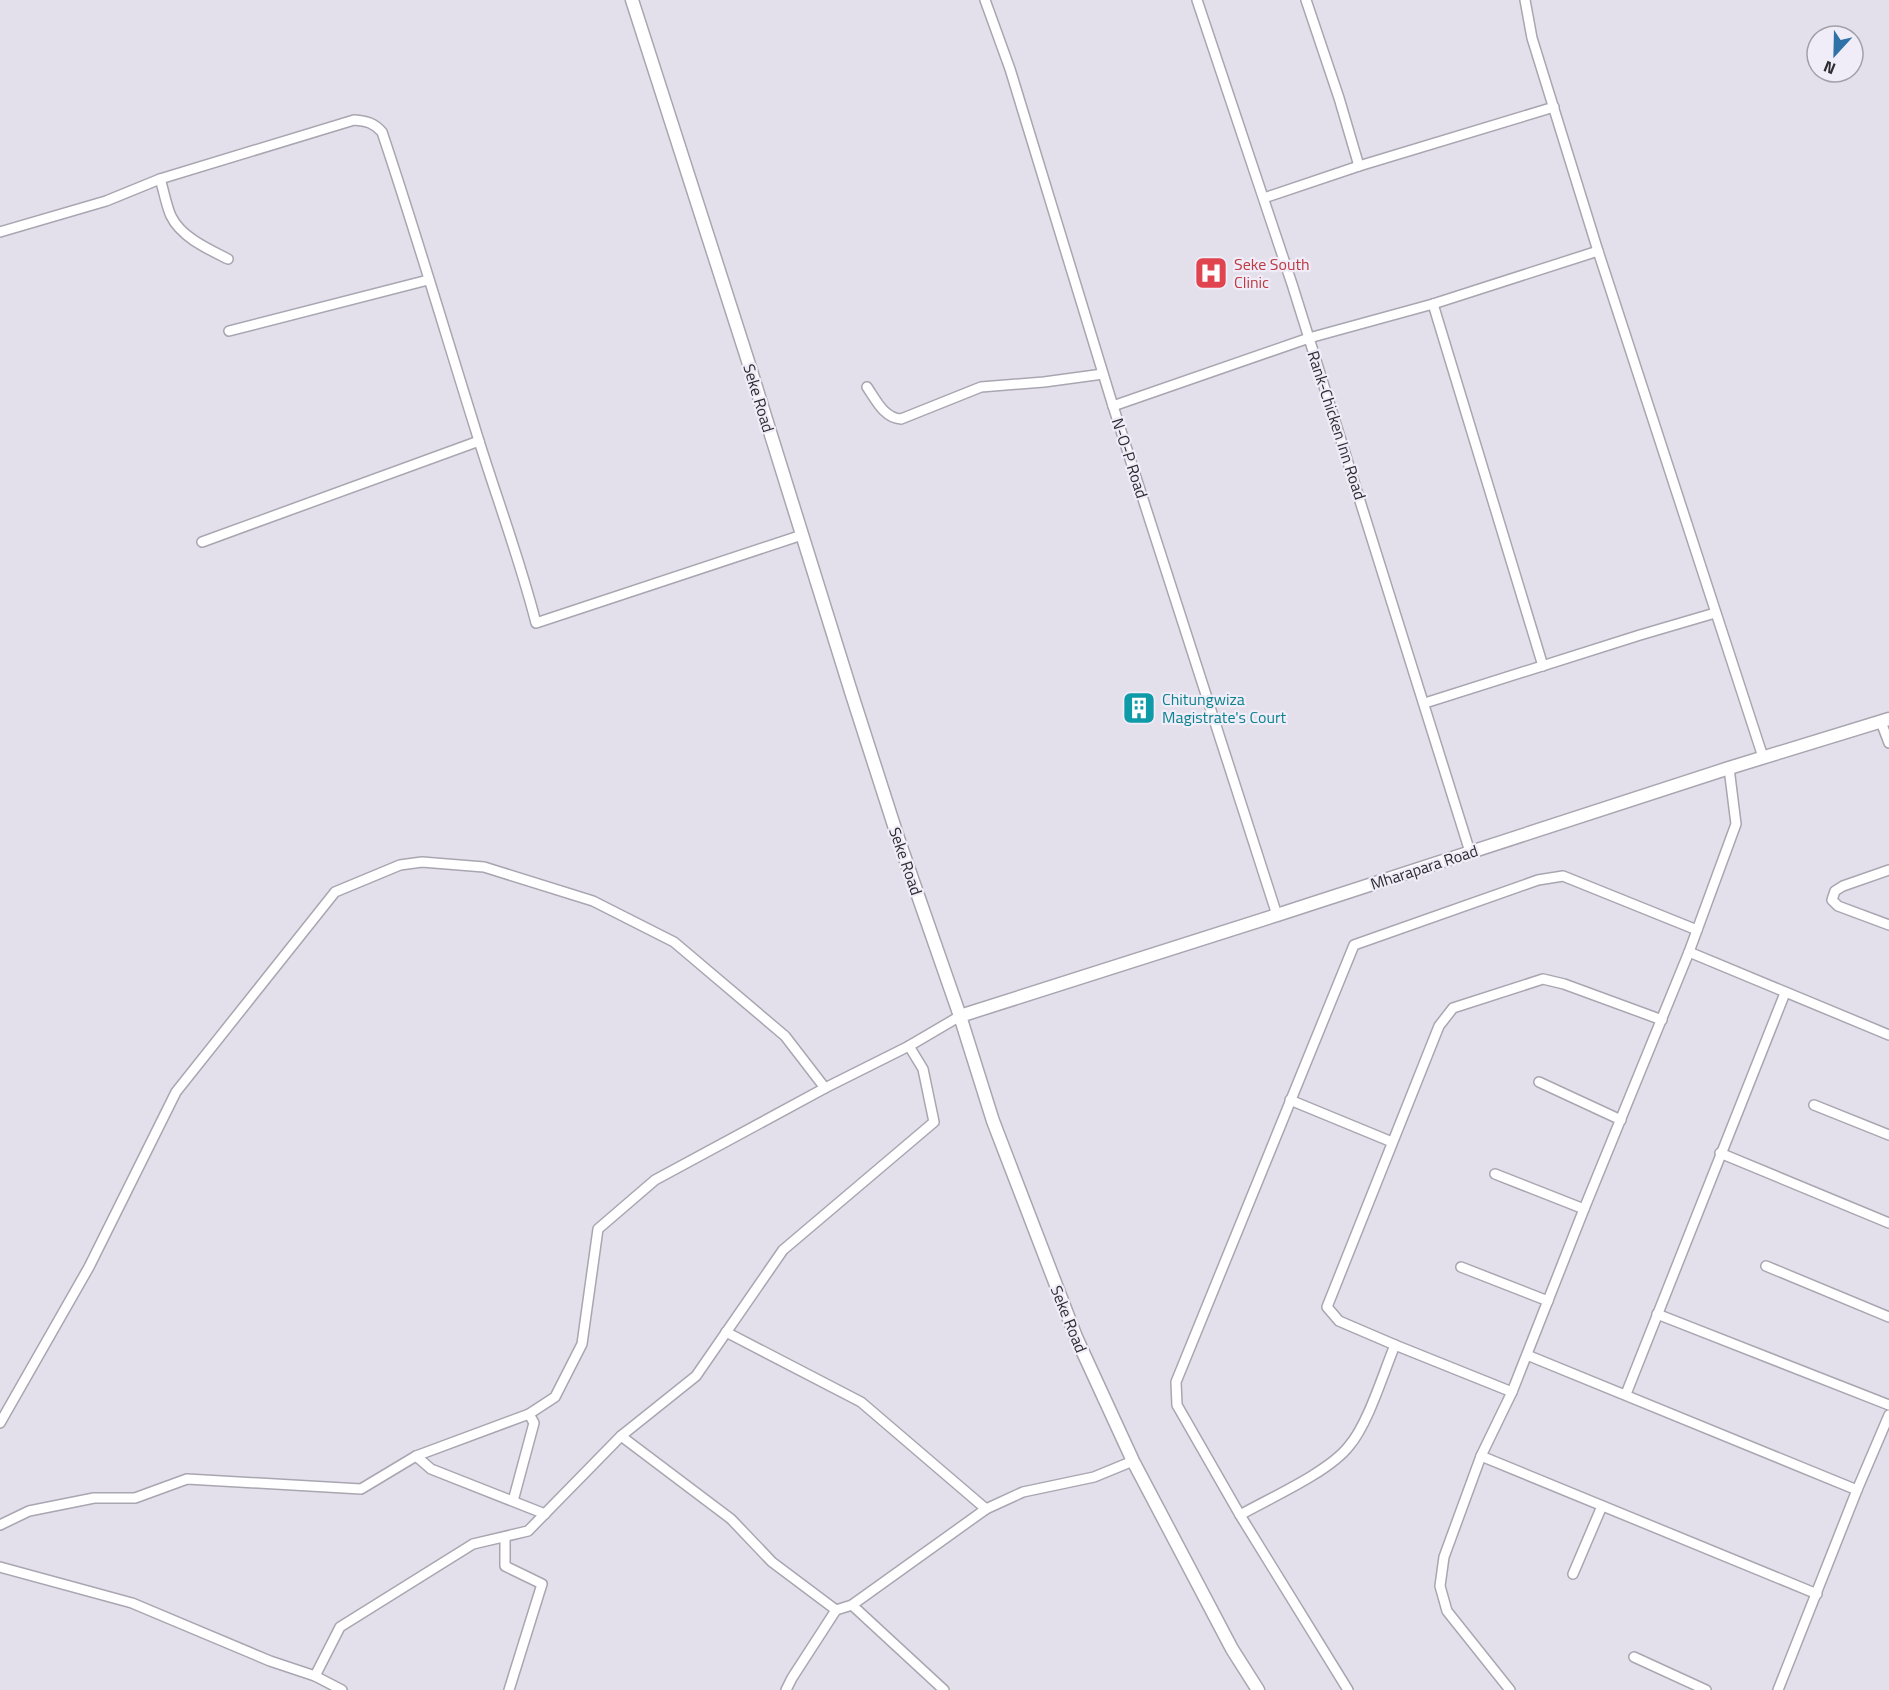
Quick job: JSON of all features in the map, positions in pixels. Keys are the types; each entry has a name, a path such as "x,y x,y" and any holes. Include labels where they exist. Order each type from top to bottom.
{"main road":[{"name":"Seke Road","path":"632,0 899,841 960,1016 993,1121 1076,1337 1133,1461 1232,1649 1258,1690"},
{"name":"Mharapara Road","path":"960,1016 1763,757 1885,720"}],"street":[{"name":"N-O-P Road","path":"985,0 1010,69 1113,406 1277,915"},
{"name":"Rank-Chicken Inn Road","path":"1197,0 1309,338 1470,852"},
{"path":"1306,0 1359,166"},
{"path":"1525,0 1532,38 1598,251 1763,757"},
{"path":"1264,198 1359,166 1554,107"},
{"path":"0,232 106,201 160,179 354,120 367,121 376,125 382,132 523,573 536,623 802,535"},
{"path":"160,179 171,216 181,230 204,247 228,259"},
{"path":"1113,406 1309,338 1433,304 1598,251"},
{"path":"229,331 428,280"},
{"path":"1433,304 1543,666"},
{"path":"867,387 884,411 893,418 901,419 981,387 1103,374"},
{"path":"202,542 479,441"},
{"path":"1425,704 1715,613"},
{"path":"1885,720 1889,743"},
{"path":"1510,1690 1447,1611 1440,1586 1444,1557 1481,1456 1512,1392 1662,1020 1736,824 1729,768"},
{"path":"0,1423 89,1267 176,1092 335,892 400,865 422,862 484,867 593,901 674,942 785,1036 825,1088"},
{"path":"1889,870 1843,886 1835,891 1832,900 1838,906 1889,925"},
{"path":"1348,1690 1240,1515 1177,1405 1176,1382 1354,945 1538,880 1563,876 1697,930"},
{"path":"1689,952 1889,1035"},
{"path":"1512,1392 1339,1321 1327,1307 1392,1142 1439,1026 1453,1008 1543,979 1564,984 1662,1020"},
{"path":"1626,1394 1785,993"},
{"path":"0,1525 29,1511 94,1498 135,1498 187,1479 360,1489 416,1456 529,1414 555,1396 582,1344 598,1229 655,1180 825,1088 909,1046 960,1016"},
{"path":"315,1676 340,1627 473,1544 528,1531 621,1436 696,1376 783,1250 934,1122 923,1070 909,1046"},
{"path":"1539,1082 1621,1120"},
{"path":"1290,1100 1392,1142"},
{"path":"1815,1106 1889,1135"},
{"path":"1720,1153 1889,1223"},
{"path":"1495,1174 1584,1209"},
{"path":"1461,1266 1548,1301"},
{"path":"1766,1266 1889,1317"},
{"path":"1657,1314 1889,1405"},
{"path":"726,1332 861,1402 986,1509"},
{"path":"1240,1515 1319,1471 1348,1448 1364,1422 1395,1345"},
{"path":"1527,1355 1857,1490"},
{"path":"513,1501 534,1423 529,1414"},
{"path":"1778,1690 1889,1414"},
{"path":"621,1436 731,1519 772,1563 836,1610"},
{"path":"416,1456 431,1469 545,1514"},
{"path":"1481,1456 1817,1594"},
{"path":"786,1690 836,1610 852,1605 986,1509 1023,1492 1094,1477 1133,1461"},
{"path":"1573,1574 1602,1506"},
{"path":"505,1537 505,1566 542,1584 510,1690"},
{"path":"0,1567 132,1603 270,1661 315,1676 342,1690"},
{"path":"852,1605 944,1690"},
{"path":"1634,1657 1706,1690"}],"place":[{"name":"Seke South Clinic","path":"1211,273"},
{"name":"Chitungwiza Magistrate's Court","path":"1139,708"}]}
